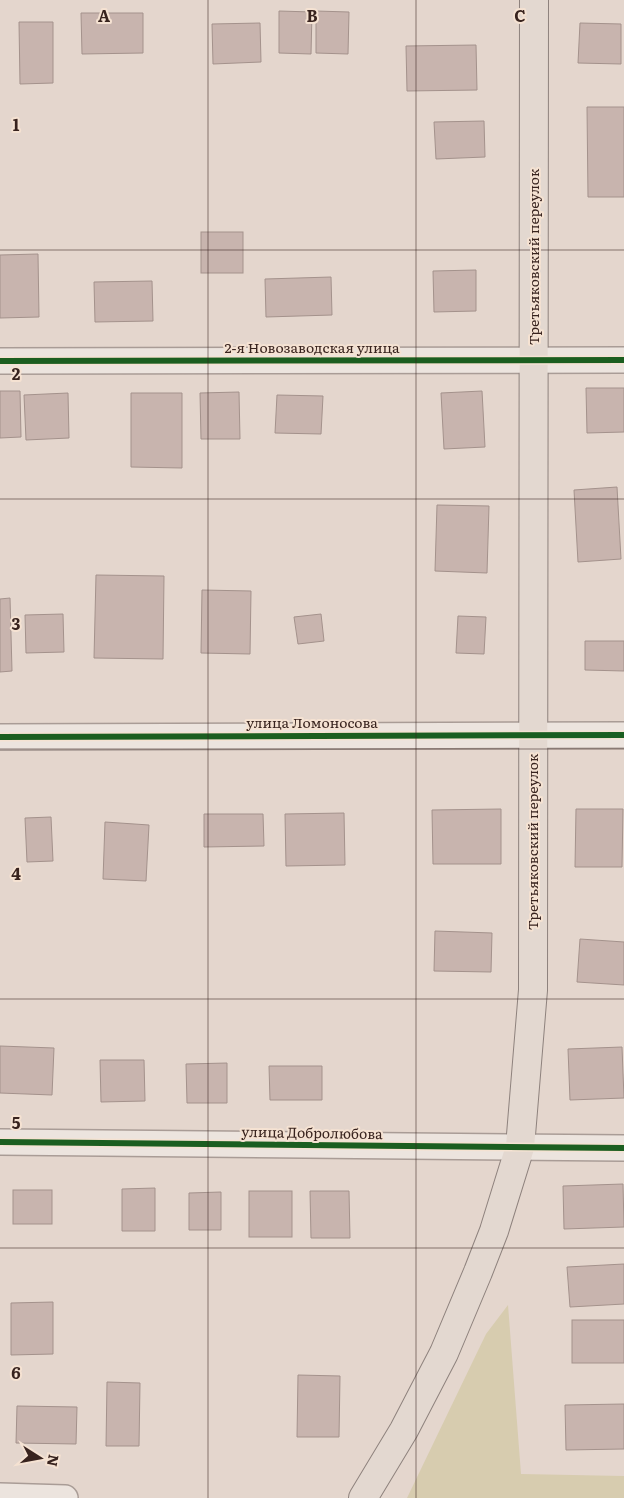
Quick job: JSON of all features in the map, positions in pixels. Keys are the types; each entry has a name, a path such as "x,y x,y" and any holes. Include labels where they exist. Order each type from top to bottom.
{"main road":[{"name":"Третьяковский переулок","path":"363,1498 424,1392 462,1312 494,1231 520,1147 533,990 534,0"}],"street":[{"name":"2-я Новозаводская улица","path":"0,361 624,360"},
{"name":"улица Ломоносова","path":"0,736 624,735"},
{"name":"улица Добролюбова","path":"0,1142 624,1148"},
{"path":"0,1496 65,1498"}],"shaded area":[{"path":"508,1305 521,1474 624,1476 624,1498 407,1498 486,1334"}],"building":[{"path":"279,11 312,12 311,54 279,53"},
{"path":"316,11 349,12 348,54 316,53"},
{"path":"81,13 143,13 143,53 82,54"},
{"path":"19,22 53,22 53,83 20,84"},
{"path":"260,23 261,62 213,64 212,24"},
{"path":"580,23 621,24 621,64 578,63"},
{"path":"476,45 477,90 407,91 406,46"},
{"path":"587,107 624,107 624,197 588,197"},
{"path":"484,121 485,157 436,159 434,122"},
{"path":"201,232 243,232 243,273 201,273"},
{"path":"38,254 39,317 0,318 0,255"},
{"path":"476,270 476,311 434,312 433,271"},
{"path":"331,277 332,315 266,317 265,279"},
{"path":"152,281 153,321 95,322 94,282"},
{"path":"586,388 624,388 624,432 587,433"},
{"path":"0,391 20,391 21,437 0,438"},
{"path":"482,391 485,447 444,449 441,393"},
{"path":"239,392 240,439 201,439 200,393"},
{"path":"68,393 69,438 26,440 24,395"},
{"path":"131,393 182,393 182,468 131,467"},
{"path":"277,395 323,396 321,434 275,433"},
{"path":"617,487 621,559 578,562 574,490"},
{"path":"437,505 489,506 487,573 435,571"},
{"path":"96,575 164,576 163,659 94,658"},
{"path":"202,590 251,591 250,654 201,653"},
{"path":"10,598 12,671 0,672 0,599"},
{"path":"63,614 64,652 26,653 25,615"},
{"path":"321,614 324,641 298,644 294,617"},
{"path":"458,616 486,617 484,654 456,653"},
{"path":"585,641 624,641 624,671 585,670"},
{"path":"501,809 501,864 433,864 432,810"},
{"path":"576,809 623,809 622,867 575,867"},
{"path":"344,813 345,865 286,866 285,814"},
{"path":"204,814 263,814 264,846 204,847"},
{"path":"51,817 53,861 27,862 25,818"},
{"path":"105,822 149,825 146,881 103,879"},
{"path":"435,931 492,933 491,972 434,971"},
{"path":"580,939 624,942 624,985 577,982"},
{"path":"0,1046 54,1048 52,1095 0,1093"},
{"path":"622,1047 624,1098 570,1100 568,1049"},
{"path":"100,1060 144,1060 145,1101 101,1102"},
{"path":"227,1063 227,1103 187,1103 186,1064"},
{"path":"269,1066 322,1066 322,1100 270,1100"},
{"path":"623,1184 624,1227 564,1229 563,1186"},
{"path":"155,1188 155,1231 122,1231 122,1189"},
{"path":"13,1190 52,1190 52,1224 13,1224"},
{"path":"249,1191 292,1191 292,1237 249,1237"},
{"path":"310,1191 349,1191 350,1238 311,1238"},
{"path":"221,1192 221,1230 189,1230 189,1193"},
{"path":"624,1264 624,1304 570,1307 567,1267"},
{"path":"53,1302 53,1354 11,1355 11,1303"},
{"path":"572,1320 624,1320 624,1363 572,1363"},
{"path":"298,1375 340,1376 339,1437 297,1437"},
{"path":"107,1382 140,1383 139,1446 106,1446"},
{"path":"624,1404 624,1449 566,1450 565,1405"},
{"path":"17,1406 77,1407 76,1444 16,1443"}],"cycle path":[{"path":"0,361 624,360"},
{"path":"0,737 624,735"},
{"path":"0,1142 624,1148"}]}
